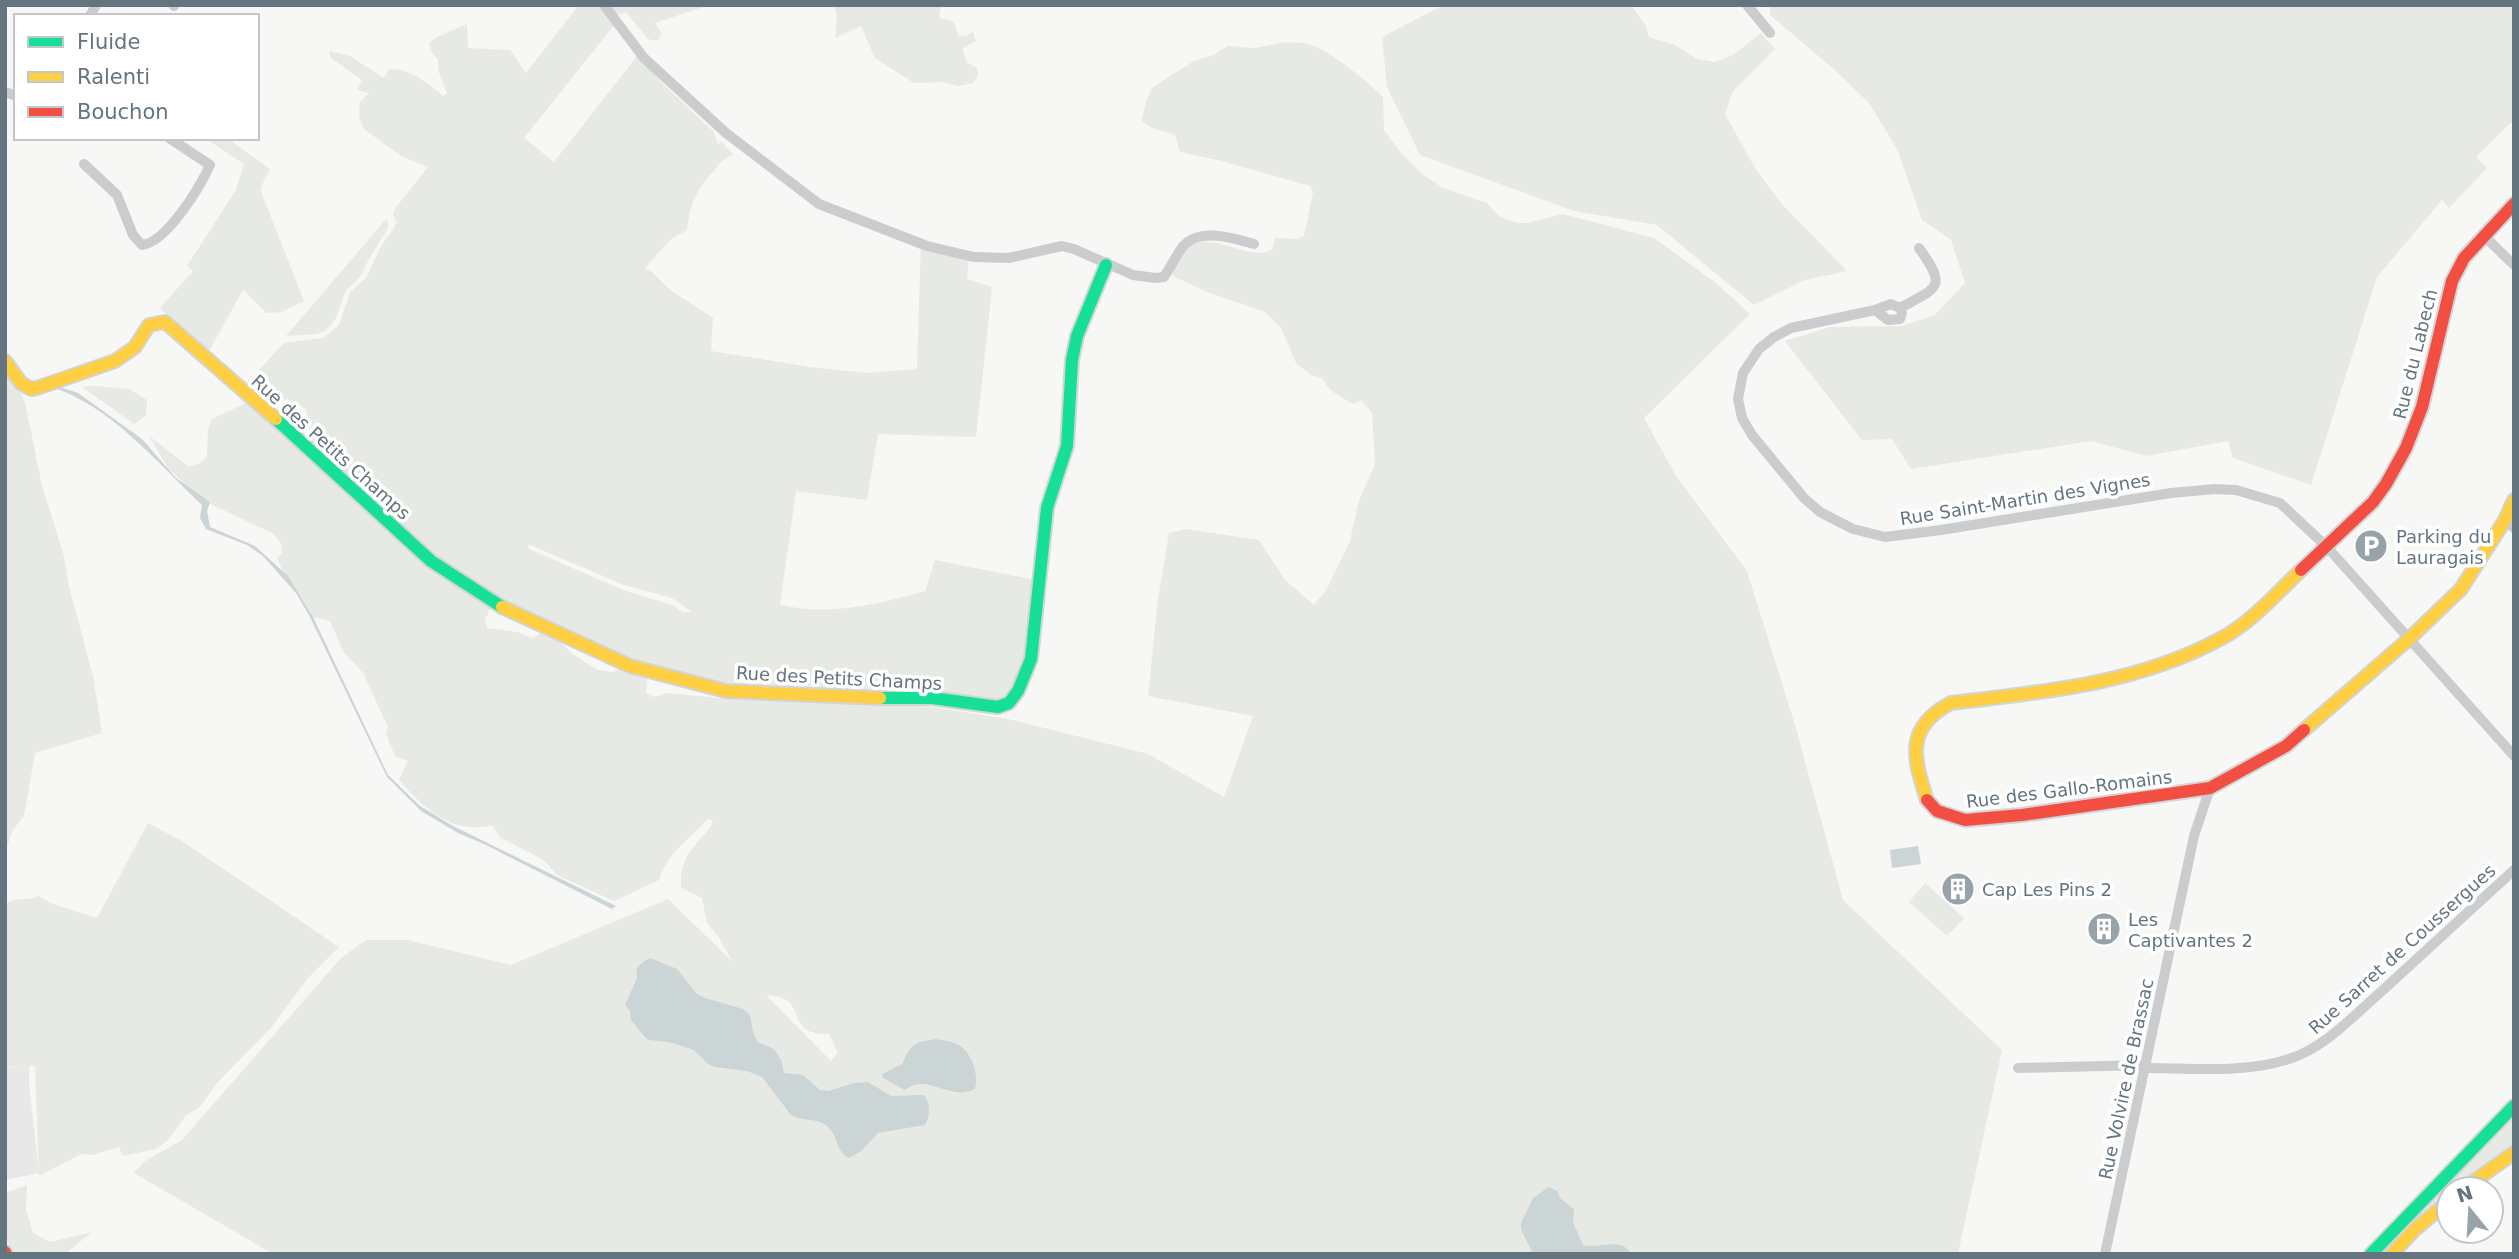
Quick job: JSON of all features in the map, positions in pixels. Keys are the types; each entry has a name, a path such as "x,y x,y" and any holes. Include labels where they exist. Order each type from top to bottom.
{"street":[{"path":"604,5 644,58 664,77 726,133 819,204 926,246 974,257 1009,258 1062,246 1074,248 1107,265 1142,278 1164,277 1182,247 1193,238 1208,236 1254,244"},
{"path":"1747,5 1770,33"},
{"path":"84,164 117,195 133,235 142,245 148,244 173,226 210,165 172,140"},
{"name":"Rue du Labech","path":"2327,547 2373,502 2406,448 2430,379 2452,281 2464,258 2514,204"},
{"path":"2485,237 2514,265"},
{"name":"Rue Saint-Martin des Vignes","path":"1919,247 1934,269 1936,284 1933,290 1900,308 1900,318 1894,321 1882,317 1875,310 1791,328 1759,349 1744,373 1738,399 1742,418 1752,435 1804,498 1834,521 1885,537 2171,493 2215,489 2236,490 2280,503 2327,547 2514,756"},
{"name":"Rue des Petits Champs","path":"5,361 21,383 31,389 37,388 115,360 135,347 149,325 165,322 331,467 376,513 431,561 512,613 630,666 726,691 827,697 932,698 998,707 1009,703 1018,691 1031,659 1047,508 1067,446 1072,360 1077,336 1107,265"},
{"name":"Rue des Gallo-Romains","path":"2327,547 2254,615 2221,639 2177,659 2147,670 2073,688 1951,703 1934,712 1917,735 1915,750 1927,800 1937,811 1958,820 2022,814 2210,788 2286,746 2410,638 2460,589 2509,524 2514,500"},
{"name":"Rue Volvire de Brassac","path":"2105,1254 2194,836 2210,788"},
{"name":"Rue Sarret de Coussergues","path":"2018,1068 2231,1068 2265,1065 2290,1059 2313,1048 2350,1020 2514,870"},
{"path":"2371,1254 2514,1106"},
{"path":"2483,1175 2514,1153"},
{"path":"2392,1254 2435,1213"}],"shaded area":[{"path":"579,5 599,5 615,24 524,138 554,162 638,55 662,83 714,132 718,144 722,142 733,155 721,162 701,186 692,206 687,230 671,239 645,268 670,290 713,318 711,351 867,373 917,369 921,240 969,258 967,279 992,287 976,437 878,434 867,500 796,491 780,605 836,609 889,601 925,591 935,560 1036,580 1026,664 1007,700 997,702 730,688 625,660 514,610 430,553 340,467 312,447 306,409 287,399 267,402 244,386 284,343 323,338 339,325 350,292 366,278 381,246 394,228 396,222 393,213 428,167 401,156 364,129 359,117 360,102 369,93 357,90 362,80 331,58 329,51 350,56 384,78 389,69 404,71 425,81 443,96 447,93 438,70 438,60 429,43 467,24 468,48 510,50 526,73","holes":["528,544 624,585 672,598 692,612 683,612 672,605 623,590 529,549"]},
{"path":"610,5 709,5 655,23 662,34 657,41 648,39 626,12 616,15"},
{"path":"834,5 941,5 939,18 953,21 959,36 973,32 976,41 962,49 967,62 977,68 978,75 973,83 959,86 941,82 914,83 875,58 861,26 835,38 837,16"},
{"path":"1444,5 1631,5 1646,26 1649,37 1675,45 1697,59 1715,62 1733,55 1761,33 1775,49 1733,91 1725,114 1755,168 1780,202 1847,271 1805,280 1754,305 1657,225 1574,211 1420,155 1387,87 1382,37"},
{"path":"1765,5 2514,5 2514,123 2509,124 2476,157 2487,168 2449,208 2442,200 2377,277 2311,485 2233,458 2228,441 2146,456 2091,441 1911,469 1892,439 1862,440 1785,341 1830,327 1902,326 1935,315 1965,283 1951,240 1922,220 1897,149 1869,103 1770,15 1770,7"},
{"path":"1285,42 1305,43 1347,66 1383,97 1384,130 1401,153 1422,174 1443,188 1487,203 1500,217 1517,223 1563,214 1654,238 1716,283 1750,314 1644,418 1676,476 1747,571 1795,725 1843,900 2002,1050 1958,1254 273,1254 134,1173 145,1161 182,1140 341,958 366,940 407,940 511,965 668,899 732,961 707,923 702,898 681,888 685,860 713,821 708,819 679,847 667,862 659,880 614,901 557,875 544,860 501,838 492,825 478,827 452,823 428,809 399,779 408,761 395,756 386,734 388,727 363,673 343,651 330,621 313,617 285,573 277,558 282,553 281,544 274,534 202,500 168,468 149,436 188,466 199,464 207,457 208,429 212,419 246,403 460,583 476,600 490,608 485,621 487,628 517,632 533,638 541,633 560,641 572,654 598,670 612,672 622,669 647,678 646,693 653,697 668,693 718,698 892,701 1008,719 1148,754 1224,797 1253,716 1148,696 1158,599 1169,533 1186,529 1259,540 1285,580 1314,605 1327,589 1350,541 1358,503 1375,464 1372,413 1361,400 1354,404 1344,399 1332,391 1322,378 1311,375 1296,363 1281,328 1265,312 1207,292 1173,276 1181,256 1191,246 1202,242 1214,242 1262,253 1273,249 1275,238 1297,239 1304,236 1313,192 1310,186 1180,152 1173,134 1152,128 1142,121 1146,101 1153,87 1194,61 1213,55 1228,46 1255,48","holes":["766,995 783,998 790,1003 802,1026 808,1030 829,1034 838,1053 831,1061"]},
{"path":"208,140 230,140 270,169 260,189 304,301 281,312 267,313 243,290 209,351 160,308 193,271 187,266 236,190 244,164"},
{"path":"387,218 388,228 360,277 346,290 331,325 316,334 286,336"},
{"path":"5,367 19,387 26,407 42,486 64,556 69,587 93,676 102,733 35,753 24,816 13,830 5,852"},
{"path":"49,386 78,393 142,439 176,478 210,502 207,511 210,527 255,546 288,576 313,617 388,775 420,806 453,826 616,906 612,909 458,833 421,811 387,777 296,593 263,556 247,545 206,529 200,518 202,505 132,437 93,407"},
{"path":"82,387 130,389 147,400 146,415 134,424"},
{"path":"148,823 182,841 339,947 308,978 271,1028 216,1084 200,1107 186,1115 168,1140 156,1149 123,1156 119,1147 93,1155 81,1154 39,1176 35,1066 5,1067 5,904 38,896 53,904 97,918"},
{"path":"1918,846 1921,864 1892,868 1890,850"},
{"path":"1925,883 1964,918 1947,936 1909,902"},
{"path":"650,958 677,969 697,994 743,1009 750,1015 758,1042 774,1049 781,1060 784,1073 803,1075 820,1090 828,1091 868,1082 891,1096 924,1095 929,1110 925,1125 878,1133 860,1152 849,1158 842,1152 828,1127 820,1122 791,1115 762,1077 747,1071 715,1067 694,1050 669,1042 649,1040 631,1020 630,1011 625,1005 637,978 637,968"},
{"path":"936,1039 956,1044 968,1053 975,1071 975,1089 957,1092 922,1084 905,1090 883,1078 882,1074 902,1064 914,1046"},
{"path":"29,1066 39,1173 5,1180 5,1068"},
{"path":"2514,1117 2514,1148 2478,1175 2457,1175"},
{"path":"27,1185 26,1209 33,1233 50,1242 92,1232 65,1254 13,1254 5,1235 5,1193"},
{"path":"1549,1187 1557,1191 1561,1199 1574,1209 1573,1222 1583,1245 1616,1244 1632,1254 1533,1254 1521,1229 1521,1223 1533,1198"},
{"path":"2435,1198 2435,1208 2432,1210 2428,1205"}],"traffic: fast":[{"path":"880,698 932,698 998,707 1009,703 1018,691 1031,659 1047,508 1067,446 1072,360 1077,336 1106,265"},
{"path":"276,419 431,561 502,607"},
{"path":"2371,1254 2514,1106"}],"traffic: slow":[{"path":"5,361 21,383 31,389 37,388 115,361 135,347 149,325 165,322 276,419"},
{"path":"2304,730 2410,638 2461,589 2505,520 2514,500"},
{"path":"1927,800 1918,770 1916,744 1926,722 1936,712 1951,703 2089,684 2123,676 2188,654 2242,625 2301,570"},
{"path":"502,607 630,666 726,691 880,698"},
{"path":"2483,1175 2514,1153"},
{"path":"2392,1254 2435,1213"}],"traffic: jam":[{"path":"2301,570 2373,502 2386,484 2406,448 2422,407 2452,281 2464,258 2514,204"},
{"path":"1927,800 1937,811 1965,820 2022,815 2210,788 2286,746 2304,730"}],"place":[{"name":"Parking du Lauragais","path":"2371,546"},
{"name":"Cap Les Pins 2","path":"1958,889"},
{"name":"Les Captivantes 2","path":"2104,929"}]}
